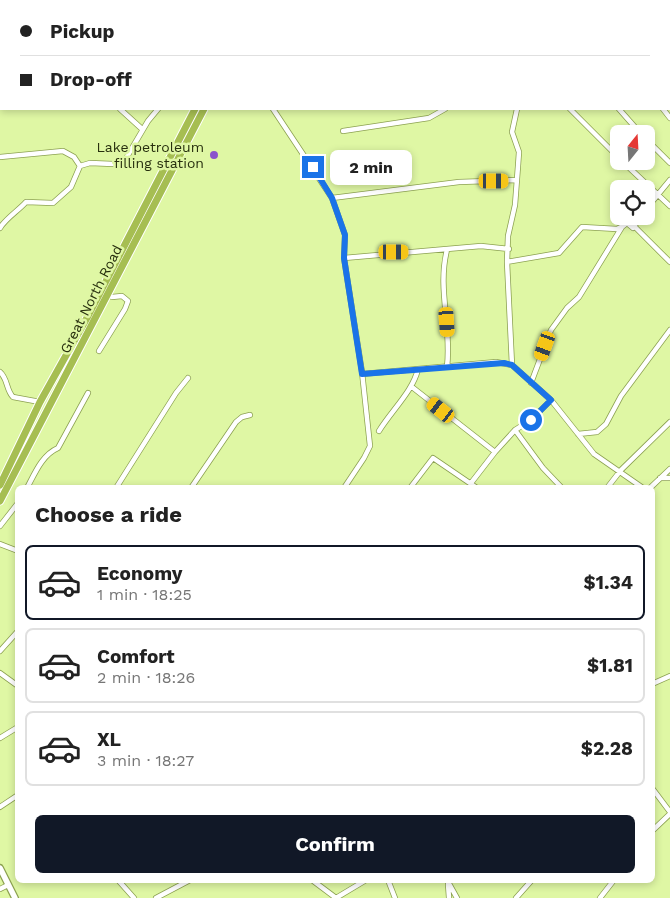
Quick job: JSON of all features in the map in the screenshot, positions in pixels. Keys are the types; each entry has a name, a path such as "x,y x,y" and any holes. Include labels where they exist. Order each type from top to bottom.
{"highway":[{"name":"Great North Road","path":"0,485 40,402 88,316 194,110"},
{"name":"Great North Road","path":"0,501 203,110"}],"main road":[{"path":"0,868 15,898"}],"street":[{"path":"121,110 142,129"},
{"path":"0,228 2,219 13,216 26,202 53,202 71,187 80,166 90,162 113,164 125,160 142,129 157,110"},
{"path":"274,110 332,198 345,235 344,258 362,374 370,446 346,485"},
{"path":"343,131 429,118 443,110"},
{"path":"512,365 507,262 508,236 516,205 518,152 512,132 517,110"},
{"path":"571,110 610,149"},
{"path":"620,110 633,125"},
{"path":"655,149 670,163"},
{"path":"0,157 63,151 74,157 80,166"},
{"path":"632,170 670,206"},
{"path":"332,198 459,182 516,180"},
{"path":"655,198 670,180"},
{"path":"507,262 559,252 582,227 616,229 623,225"},
{"path":"531,383 551,330 567,308 579,297 617,233 625,225"},
{"path":"629,225 633,228 636,227 670,262"},
{"path":"344,258 481,246 508,248"},
{"path":"447,250 443,272 449,352 447,367"},
{"path":"98,351 125,309 128,301 122,296 112,297 107,294"},
{"path":"578,434 597,432 606,424 621,396 670,330"},
{"path":"362,374 496,362 512,365 551,400 594,454 621,470 639,485"},
{"path":"379,430 396,404 412,387 418,369"},
{"path":"0,372 6,377 10,394 13,397 40,402"},
{"path":"118,485 176,393 188,378"},
{"path":"412,387 494,452"},
{"path":"29,485 45,457 49,452 58,448 88,393"},
{"path":"412,485 433,458 472,484 494,452 515,430 531,420 551,400"},
{"path":"193,485 236,422 242,417 250,415"},
{"path":"609,485 621,470 670,422"},
{"path":"515,430 543,468 559,485"},
{"path":"653,485 670,469"},
{"path":"660,478 670,478"},
{"path":"0,526 15,507"},
{"path":"0,544 15,550"},
{"path":"0,651 15,634"},
{"path":"0,672 15,684"},
{"path":"655,683 670,676"},
{"path":"0,738 15,729"},
{"path":"655,792 670,813 655,828"},
{"path":"0,806 15,797"},
{"path":"121,883 134,898"},
{"path":"156,898 184,883"},
{"path":"316,883 336,898 361,883"},
{"path":"389,883 395,898"},
{"path":"447,883 449,898"},
{"path":"449,883 457,898"},
{"path":"516,898 529,883"},
{"path":"600,898 612,883"},
{"path":"0,888 8,885"}],"place":[{"name":"Lake petroleum filling station","path":"214,155"}],"route":[{"path":"313,167 332,198 345,235 344,258 362,374 496,362 512,365 551,400 531,420"}]}
